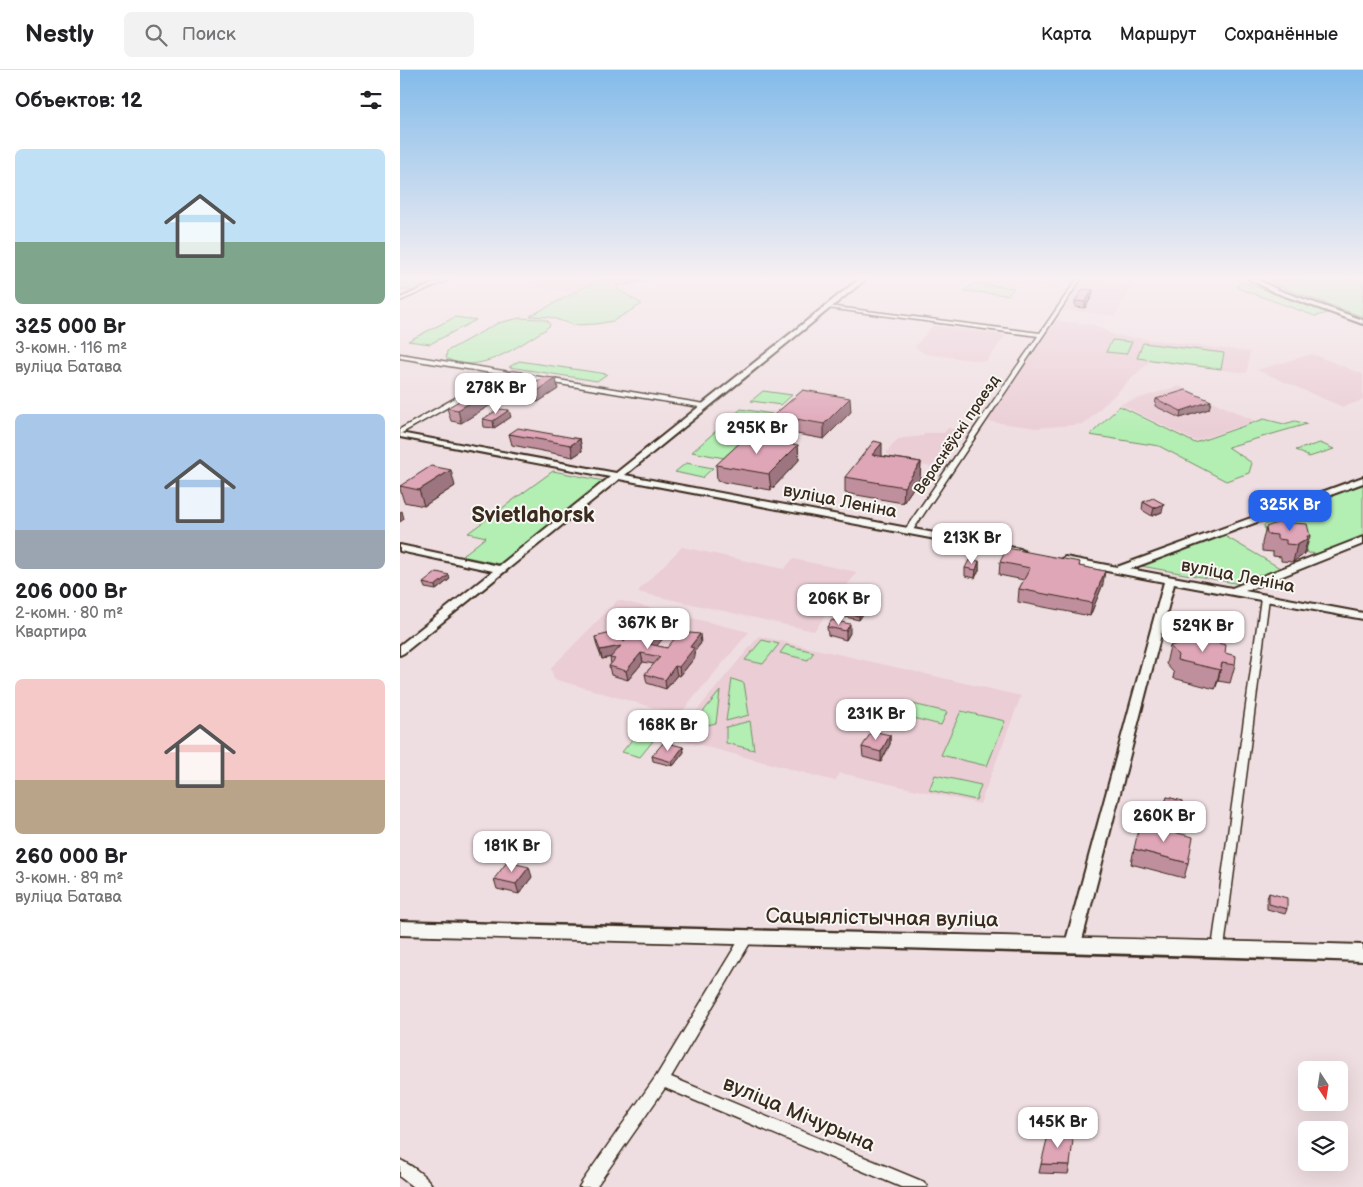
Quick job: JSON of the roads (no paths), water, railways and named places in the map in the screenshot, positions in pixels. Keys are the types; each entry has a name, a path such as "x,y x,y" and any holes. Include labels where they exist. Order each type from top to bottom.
{"main road":[{"name":"Сацыялістычная вуліца","path":"400,928 746,939 1073,944 1363,953"}],"street":[{"path":"400,651 798,331"},
{"path":"1012,331 1041,335"},
{"name":"Вераснёўскі праезд","path":"908,531 1044,331"},
{"path":"401,357 705,406"},
{"path":"400,434 504,373"},
{"name":"вуліца Леніна","path":"400,434 1030,554"},
{"path":"1117,570 1363,480"},
{"path":"1233,592 1363,540"},
{"path":"400,548 501,570"},
{"name":"вуліца Леніна","path":"1059,559 1363,616"},
{"path":"1073,944 1170,580"},
{"path":"1218,948 1265,598"},
{"path":"586,1187 662,1080 746,939"},
{"name":"вуліца Мічурына","path":"662,1080 920,1187"},
{"path":"400,1168 425,1187"}],"district":[{"name":"Svietlahorsk","path":"533,515"}]}
